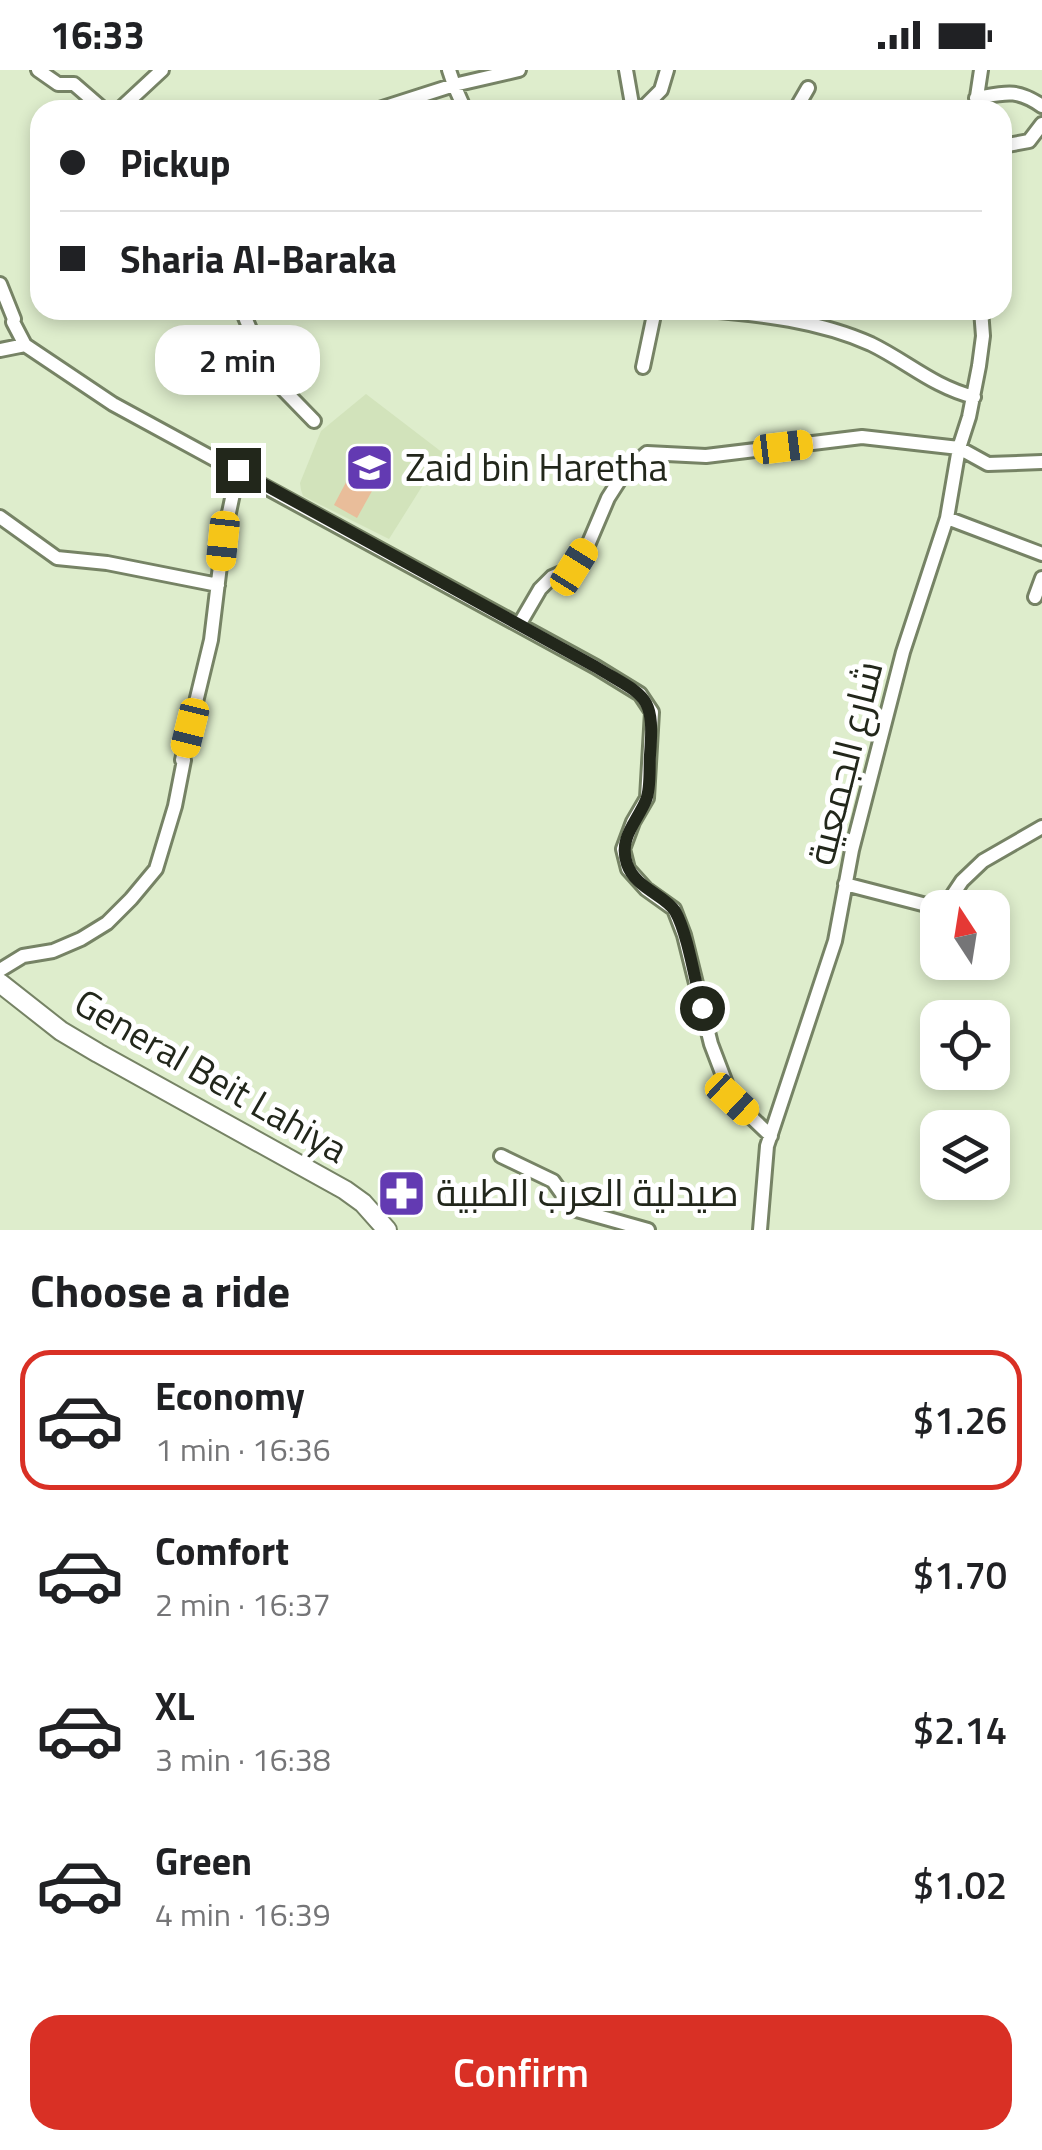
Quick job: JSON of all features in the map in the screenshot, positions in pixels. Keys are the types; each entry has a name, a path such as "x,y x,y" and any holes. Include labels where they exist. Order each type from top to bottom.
{"main road":[{"name":"General Beit Lahiya","path":"0,983 86,1046 345,1190 388,1230"}],"street":[{"path":"38,70 58,84 74,84 92,100"},
{"path":"130,100 162,70"},
{"path":"450,70 461,100"},
{"path":"407,100 519,70"},
{"path":"626,70 630,100"},
{"path":"650,100 660,90 667,70"},
{"path":"976,100 981,70"},
{"path":"800,100 808,88"},
{"path":"986,100 1006,93 1025,94 1042,106"},
{"path":"1012,144 1029,141 1042,124"},
{"path":"0,284 12,322 25,344 114,404 640,694 652,712 647,798 632,822 623,849 628,869 646,889 674,909 711,1044 732,1099 771,1136"},
{"path":"246,320 276,383 314,421"},
{"path":"643,368 653,320"},
{"path":"786,320 874,346 949,390 974,397"},
{"name":"شارع الجمعية","path":"760,1230 767,1146 835,941 845,884 904,652 947,518 959,448 974,397 982,320"},
{"path":"0,350 25,344"},
{"path":"518,625 540,589 552,577 574,567 624,473 647,453 706,456 862,437 959,448 988,464 1042,462"},
{"path":"0,970 23,956 67,946 107,923 156,869 175,806 211,640 223,541 238,470"},
{"path":"0,517 56,558 107,562 218,585"},
{"path":"947,518 1042,554"},
{"path":"1036,597 1042,578"},
{"path":"956,890 983,861 1042,827"},
{"path":"845,884 920,903"},
{"path":"501,1156 553,1180 573,1210 648,1230"}],"shaded area":[{"name":"Zaid bin Haretha","path":"366,394 443,453 389,539 303,496 301,490 300,483 321,431"},
{"path":"353,469 377,482 357,518 334,505"}],"place":[{"name":"Zaid bin Haretha","path":"370,468"},
{"name":"صيدلية العرب الطبية","path":"401,1193"}],"route":[{"path":"238,470 640,694 652,712 647,798 632,822 623,849 628,869 646,889 674,909 702,1008"}]}
